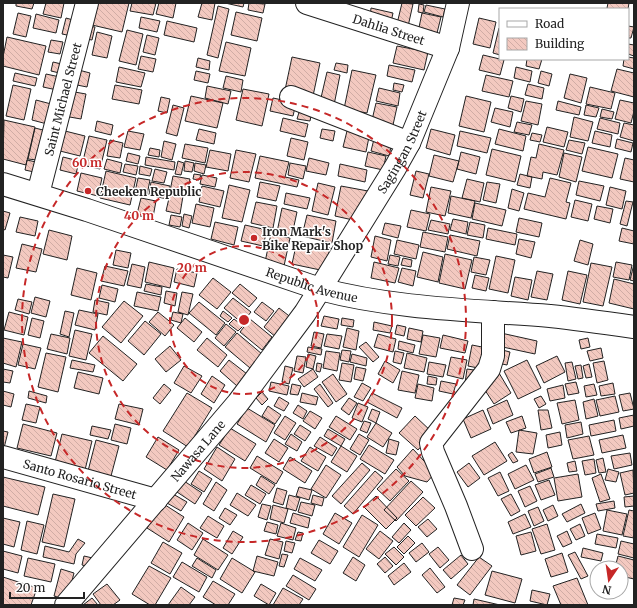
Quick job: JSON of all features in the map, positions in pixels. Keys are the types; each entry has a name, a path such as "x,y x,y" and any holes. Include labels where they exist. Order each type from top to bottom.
{"street":[{"name":"Saint Michael Street","path":"38,194 87,3"},
{"name":"Dahlia Street","path":"307,3 448,48"},
{"name":"Sagingan Street","path":"320,289 409,143 448,48 458,3"},
{"path":"291,97 409,143"},
{"name":"Republic Avenue","path":"3,184 87,210 320,289 347,296 437,308 550,316 634,327"},
{"name":"Nawasa Lane","path":"66,605 238,403 305,313 320,289"},
{"path":"472,549 433,452 432,443 489,369 493,356 493,312"},
{"name":"Santo Rosario Street","path":"3,457 156,500"}],"building":[{"path":"16,3 34,3 32,9 16,6"},
{"path":"46,3 64,3 61,18 43,14"},
{"path":"97,3 129,3 122,32 92,25"},
{"path":"132,3 156,3 153,15 130,11"},
{"path":"159,3 176,3 173,18 156,14"},
{"path":"202,3 215,3 212,20 198,17"},
{"path":"225,3 244,3 243,7"},
{"path":"249,3 265,4 263,13 248,10"},
{"path":"402,3 413,4 407,31 396,28"},
{"path":"608,3 629,3 628,8 607,8"},
{"path":"419,4 424,5 423,13 418,12"},
{"path":"426,5 445,9 443,17 424,12"},
{"path":"218,6 229,9 218,58 207,55"},
{"path":"371,8 393,13 391,22 370,18"},
{"path":"236,12 262,18 257,41 231,35"},
{"path":"18,13 31,16 26,37 13,34"},
{"path":"422,13 441,17 435,41 417,37"},
{"path":"36,14 59,20 56,33 33,28"},
{"path":"141,17 160,21 157,32 139,28"},
{"path":"66,18 80,22 77,37 62,34"},
{"path":"479,18 496,22 490,48 473,44"},
{"path":"167,21 197,28 194,42 164,35"},
{"path":"83,25 95,27 92,40 81,38"},
{"path":"629,26 634,27 631,38 629,38"},
{"path":"499,28 499,55 493,53"},
{"path":"127,30 143,34 136,65 119,61"},
{"path":"97,32 112,36 107,58 92,55"},
{"path":"147,35 159,38 155,55 143,52"},
{"path":"7,37 46,46 39,75 3,66 3,57"},
{"path":"51,40 63,42 60,54 48,52"},
{"path":"226,42 251,48 245,76 219,71"},
{"path":"629,44 634,45 634,56 629,54"},
{"path":"397,46 428,52 424,70 393,63"},
{"path":"483,55 504,60 500,75 479,70"},
{"path":"141,56 156,59 153,72 138,69"},
{"path":"292,57 320,63 313,96 285,90"},
{"path":"629,57 634,58 634,69 623,66 624,60 629,60"},
{"path":"198,58 210,61 209,70 196,67"},
{"path":"527,60 542,60 539,69 526,66"},
{"path":"53,62 70,66 68,75 51,71"},
{"path":"336,63 348,65 347,73 334,70"},
{"path":"389,65 415,70 412,82 387,76"},
{"path":"119,67 145,73 141,87 116,82"},
{"path":"516,67 532,71 530,82 514,78"},
{"path":"75,69 90,73 87,87 72,84"},
{"path":"617,69 634,73 634,97 611,91"},
{"path":"352,70 376,75 367,113 344,109"},
{"path":"196,71 210,74 208,83 194,80"},
{"path":"541,71 552,74 549,86 538,83"},
{"path":"327,72 340,75 334,105 320,102"},
{"path":"15,73 37,78 35,86 13,81"},
{"path":"46,74 60,77 57,90 43,87"},
{"path":"570,74 587,78 581,103 564,98"},
{"path":"486,75 513,81 509,97 482,91"},
{"path":"226,76 243,80 241,92 223,88"},
{"path":"394,83 404,85 402,92 393,90"},
{"path":"528,84 544,88 542,99 525,95"},
{"path":"13,85 31,89 24,120 6,116"},
{"path":"115,85 142,90 139,104 112,99"},
{"path":"207,86 231,91 228,104 205,98"},
{"path":"590,87 615,93 611,109 586,104"},
{"path":"379,88 400,93 398,106 376,101"},
{"path":"243,89 269,94 262,126 236,120"},
{"path":"69,91 86,94 81,119 64,116"},
{"path":"191,96 223,103 217,128 185,121"},
{"path":"466,96 491,102 484,132 459,126"},
{"path":"511,96 524,99 521,112 508,108"},
{"path":"161,97 170,99 167,113 158,111"},
{"path":"273,98 296,103 293,116 270,111"},
{"path":"36,100 55,105 51,125 32,120"},
{"path":"620,100 634,103 631,123 615,119"},
{"path":"526,101 542,104 538,125 521,121"},
{"path":"558,101 581,107 579,115 556,110"},
{"path":"376,103 397,107 393,125 372,120"},
{"path":"173,105 184,108 177,136 166,133"},
{"path":"586,105 599,108 596,117 584,115"},
{"path":"495,108 513,112 510,127 491,122"},
{"path":"300,109 312,111 310,121 297,119"},
{"path":"602,109 614,112 612,119 600,117"},
{"path":"574,117 593,122 588,141 570,137"},
{"path":"283,118 308,124 305,137 280,131"},
{"path":"600,118 620,123 618,134 597,129"},
{"path":"4,120 35,127 26,165 3,159"},
{"path":"97,121 113,125 111,135 95,131"},
{"path":"517,122 532,125 529,135 514,132"},
{"path":"624,123 634,125 634,141 620,137"},
{"path":"348,127 370,132 366,152 343,147"},
{"path":"547,127 568,132 564,147 543,142"},
{"path":"35,128 43,130 37,160 28,159"},
{"path":"199,129 216,133 214,144 196,140"},
{"path":"322,129 335,131 333,141 320,138"},
{"path":"431,129 455,135 450,155 426,148"},
{"path":"499,129 526,136 523,151 495,144"},
{"path":"65,131 85,136 80,156 60,151"},
{"path":"128,131 144,134 140,150 124,147"},
{"path":"460,131 491,138 487,153 457,146"},
{"path":"595,131 612,135 610,147 592,143"},
{"path":"532,133 542,135 540,142 530,140"},
{"path":"89,136 107,140 100,169 82,165"},
{"path":"291,138 308,142 304,160 287,156"},
{"path":"374,139 392,142 389,156 371,151"},
{"path":"617,139 633,143 631,152 615,148"},
{"path":"110,140 123,143 120,158 107,156"},
{"path":"569,140 585,143 582,154 566,150"},
{"path":"164,141 176,144 172,160 161,157"},
{"path":"185,144 208,148 205,163 182,158"},
{"path":"539,144 564,150 557,175 543,172 542,179 527,176 531,157 536,158"},
{"path":"588,147 618,154 612,178 582,171"},
{"path":"150,148 160,150 159,157 148,155"},
{"path":"492,149 521,156 515,182 486,175"},
{"path":"210,150 231,154 228,171 206,167"},
{"path":"236,150 256,154 249,182 230,178"},
{"path":"368,152 386,156 383,170 365,166"},
{"path":"461,152 480,157 476,174 457,169"},
{"path":"128,153 140,156 138,164 126,161"},
{"path":"564,153 582,157 576,182 559,177"},
{"path":"434,155 459,161 453,182 429,176"},
{"path":"260,156 289,162 285,177 299,180 297,187 255,178"},
{"path":"63,157 79,161 76,174 60,170"},
{"path":"146,157 175,162 174,170 145,165"},
{"path":"309,158 329,163 326,175 306,171"},
{"path":"625,158 634,160 634,182 620,179"},
{"path":"107,159 122,163 120,173 104,169"},
{"path":"27,160 36,162 34,172 25,170"},
{"path":"178,161 184,163 181,175 175,174"},
{"path":"185,161 194,163 192,172 184,171"},
{"path":"195,163 206,165 204,174 194,171"},
{"path":"290,163 306,166 303,179 288,175"},
{"path":"125,164 138,166 136,175 123,172"},
{"path":"340,164 367,170 365,182 338,176"},
{"path":"140,166 152,169 150,176 139,174"},
{"path":"155,169 167,172 164,183 152,181"},
{"path":"106,171 136,178 130,205 100,198"},
{"path":"416,171 429,174 423,198 410,195"},
{"path":"81,173 102,178 98,196 77,191"},
{"path":"194,174 201,175 199,180 193,179"},
{"path":"520,174 532,177 530,188 517,185"},
{"path":"202,175 217,178 215,187 200,184"},
{"path":"173,176 190,179 187,194 170,191"},
{"path":"138,178 150,180 147,195 135,192"},
{"path":"550,178 571,183 566,202 570,203 566,219 524,209 528,193 545,197"},
{"path":"467,179 484,183 480,202 462,198"},
{"path":"579,181 604,186 600,201 576,195"},
{"path":"151,182 170,186 167,199 149,195"},
{"path":"260,182 280,186 276,201 257,197"},
{"path":"487,182 500,184 496,203 483,200"},
{"path":"318,183 335,187 328,215 312,211"},
{"path":"229,185 250,190 242,222 222,218"},
{"path":"202,186 224,191 220,207 199,202"},
{"path":"341,186 368,191 362,222 335,216"},
{"path":"431,187 451,191 445,216 426,212"},
{"path":"610,187 626,191 622,209 606,205"},
{"path":"512,189 524,193 519,211 508,208"},
{"path":"286,193 310,198 307,209 284,204"},
{"path":"170,194 183,196 180,214 166,211"},
{"path":"451,196 475,201 471,218 448,213"},
{"path":"141,198 156,201 153,217 137,214"},
{"path":"575,200 592,204 588,221 571,217"},
{"path":"626,201 633,202 627,226 620,224"},
{"path":"256,202 277,206 273,228 251,223"},
{"path":"475,203 506,210 502,226 472,219"},
{"path":"196,204 214,208 210,227 192,223"},
{"path":"597,206 613,209 610,223 594,219"},
{"path":"282,208 297,212 292,235 277,232"},
{"path":"411,210 430,214 426,231 407,227"},
{"path":"3,211 10,213 5,230 3,229"},
{"path":"184,214 192,216 189,228 182,226"},
{"path":"171,215 182,217 180,227 169,225"},
{"path":"307,215 336,221 332,243 302,236"},
{"path":"20,217 38,221 35,236 16,232"},
{"path":"519,218 542,223 539,237 516,232"},
{"path":"453,219 468,222 466,234 450,230"},
{"path":"431,220 450,224 448,234 428,230"},
{"path":"215,222 238,227 234,245 211,239"},
{"path":"470,222 485,225 483,238 467,235"},
{"path":"385,223 401,226 398,238 382,234"},
{"path":"245,225 267,230 263,246 241,241"},
{"path":"488,228 517,234 515,245 486,239"},
{"path":"622,228 634,231 634,244 619,241"},
{"path":"49,230 72,236 67,260 43,254"},
{"path":"423,232 448,237 445,252 420,247"},
{"path":"271,234 290,238 284,266 265,262"},
{"path":"450,235 480,241 477,256 447,249"},
{"path":"375,236 391,240 387,261 371,257"},
{"path":"519,239 535,242 531,258 516,254"},
{"path":"397,240 419,245 416,259 394,254"},
{"path":"580,240 593,244 588,265 574,261"},
{"path":"297,241 330,248 325,271 292,264"},
{"path":"22,244 42,249 36,272 16,268"},
{"path":"116,250 131,253 128,268 113,265"},
{"path":"423,252 443,257 438,282 417,277"},
{"path":"445,254 472,260 465,289 439,283"},
{"path":"3,255 13,257 8,278 3,277"},
{"path":"390,255 400,257 398,266 388,264"},
{"path":"496,256 515,260 508,293 489,289"},
{"path":"474,257 490,260 486,275 471,272"},
{"path":"403,258 412,260 411,267 401,265"},
{"path":"149,262 174,268 170,288 145,282"},
{"path":"374,262 399,268 395,283 371,278"},
{"path":"616,262 632,265 629,280 613,277"},
{"path":"591,263 612,267 603,306 583,302"},
{"path":"132,264 145,267 141,288 127,285"},
{"path":"634,264 634,281 630,280"},
{"path":"105,266 128,271 124,286 101,281"},
{"path":"77,268 97,273 91,300 71,295"},
{"path":"402,268 416,271 413,286 398,282"},
{"path":"177,269 197,273 194,287 174,282"},
{"path":"537,271 553,274 547,300 531,297"},
{"path":"568,271 587,275 580,304 562,300"},
{"path":"475,275 489,278 486,291 472,288"},
{"path":"515,277 532,280 528,300 511,296"},
{"path":"213,278 231,292 217,309 199,295"},
{"path":"614,279 634,284 634,309 609,303"},
{"path":"146,284 162,287 161,295 144,291"},
{"path":"240,284 257,298 249,307 232,293"},
{"path":"102,285 118,289 115,302 99,298"},
{"path":"166,291 177,293 175,306 164,303"},
{"path":"137,292 161,297 158,311 134,306"},
{"path":"182,292 193,294 188,315 178,312"},
{"path":"35,297 50,301 46,317 31,313"},
{"path":"233,298 251,312 242,323 224,308"},
{"path":"18,299 32,302 29,314 15,310"},
{"path":"95,300 109,303 107,315 93,312"},
{"path":"124,301 143,316 121,343 102,327"},
{"path":"199,302 225,323 216,335 189,313"},
{"path":"262,302 274,311 266,321 254,312"},
{"path":"279,308 293,319 277,338 264,327"},
{"path":"79,310 98,314 95,330 75,325"},
{"path":"65,311 74,313 69,337 60,334"},
{"path":"223,311 232,318 228,322 220,316"},
{"path":"9,312 28,317 24,335 4,330"},
{"path":"158,312 174,325 165,336 149,322"},
{"path":"173,312 183,314 181,323 171,320"},
{"path":"324,316 339,319 337,329 321,326"},
{"path":"32,318 44,321 40,338 28,335"},
{"path":"185,318 202,332 194,342 177,328"},
{"path":"342,318 354,320 353,327 341,325"},
{"path":"234,319 243,326 238,331 229,324"},
{"path":"250,319 272,337 262,350 240,332"},
{"path":"145,321 161,334 144,355 128,341"},
{"path":"374,322 392,326 390,333 373,330"},
{"path":"226,324 236,332 224,346 215,338"},
{"path":"397,325 406,327 404,336 395,334"},
{"path":"347,328 359,331 356,350 343,347"},
{"path":"409,328 423,331 421,342 407,339"},
{"path":"75,330 92,334 86,360 69,356"},
{"path":"314,332 324,334 321,348 311,346"},
{"path":"237,333 262,354 250,368 225,347"},
{"path":"501,333 537,341 535,354 498,346"},
{"path":"51,334 70,338 67,354 47,349"},
{"path":"327,334 342,336 339,349 324,346"},
{"path":"378,334 396,339 393,352 374,347"},
{"path":"423,335 440,338 436,357 419,354"},
{"path":"443,335 468,341 465,353 440,348"},
{"path":"103,336 137,364 123,381 89,353"},
{"path":"3,338 22,342 16,367 3,363"},
{"path":"207,338 227,355 218,367 197,350"},
{"path":"588,338 590,347 581,349 579,340"},
{"path":"399,341 415,345 413,353 398,349"},
{"path":"366,342 379,357 373,362 359,347"},
{"path":"23,344 41,348 35,369 18,365"},
{"path":"472,345 487,348 483,369 468,366"},
{"path":"170,346 181,360 166,372 155,359"},
{"path":"308,347 322,349 321,355 307,352"},
{"path":"491,347 510,352 507,365 488,361"},
{"path":"601,348 603,358 590,361 587,351"},
{"path":"342,350 351,351 349,362 340,360"},
{"path":"326,351 340,353 337,371 323,368"},
{"path":"395,351 404,353 401,364 393,362"},
{"path":"46,353 66,357 58,392 38,387"},
{"path":"407,353 427,358 424,372 404,368"},
{"path":"308,354 316,356 313,369 306,367"},
{"path":"352,354 367,358 366,366 350,362"},
{"path":"297,356 306,357 303,373 294,371"},
{"path":"557,356 565,372 544,383 536,366"},
{"path":"451,357 467,360 463,379 447,375"},
{"path":"72,360 95,365 93,372 70,368"},
{"path":"229,360 247,374 237,386 220,371"},
{"path":"527,360 541,388 518,399 504,371"},
{"path":"385,361 400,370 393,383 378,374"},
{"path":"604,361 608,380 597,383 593,363"},
{"path":"429,362 446,365 443,377 427,374"},
{"path":"572,362 576,379 568,381 565,363"},
{"path":"317,363 322,364 320,372 316,371"},
{"path":"342,363 354,365 351,382 339,380"},
{"path":"589,364 592,377 586,378 583,366"},
{"path":"581,365 583,378 578,379 575,366"},
{"path":"184,366 202,376 191,393 174,383"},
{"path":"285,366 293,368 289,384 282,382"},
{"path":"356,367 366,369 363,381 354,379"},
{"path":"3,369 13,371 10,383 3,382"},
{"path":"313,369 318,377 304,387 298,379"},
{"path":"467,369 481,371 465,383"},
{"path":"402,371 419,375 415,393 398,390"},
{"path":"78,372 103,378 99,394 74,388"},
{"path":"499,373 511,393 494,404 481,384"},
{"path":"333,374 347,394 336,402 322,382"},
{"path":"212,376 225,385 214,403 201,394"},
{"path":"428,376 437,378 436,385 427,384"},
{"path":"441,381 456,384 453,394 439,391"},
{"path":"271,382 289,386 287,395 269,391"},
{"path":"576,382 579,393 568,395 565,384"},
{"path":"362,383 371,388 363,401 354,397"},
{"path":"613,383 615,394 601,396 599,386"},
{"path":"164,384 171,390 160,404 153,398"},
{"path":"292,384 301,386 298,395 290,394"},
{"path":"320,384 333,403 328,407 314,389"},
{"path":"418,384 434,388 432,401 415,398"},
{"path":"594,384 597,395 586,397 584,386"},
{"path":"563,385 565,398 550,401 547,389"},
{"path":"3,391 14,394 11,407 3,405"},
{"path":"29,391 47,396 46,403 28,398"},
{"path":"262,392 268,399 262,405 256,398"},
{"path":"187,393 212,408 188,447 163,431"},
{"path":"302,393 318,397 316,405 300,402"},
{"path":"372,393 402,408 397,418 367,402"},
{"path":"630,393 634,409 623,411 619,395"},
{"path":"541,396 546,404 539,408 534,399"},
{"path":"615,396 619,412 600,416 596,400"},
{"path":"279,397 289,403 284,411 274,406"},
{"path":"349,398 357,403 349,415 341,409"},
{"path":"594,399 598,416 586,419 583,402"},
{"path":"507,400 513,415 493,424 487,409"},
{"path":"575,400 579,420 562,424 557,403"},
{"path":"358,403 368,407 362,422 352,418"},
{"path":"26,404 40,407 36,423 22,420"},
{"path":"119,404 143,409 139,425 115,419"},
{"path":"298,405 307,411 303,419 293,413"},
{"path":"268,406 281,415 275,424 262,416"},
{"path":"247,408 275,425 266,442 237,424"},
{"path":"372,409 380,412 376,423 368,419"},
{"path":"483,410 491,429 471,438 463,419"},
{"path":"538,410 548,410 552,428 541,430"},
{"path":"310,411 322,418 315,429 303,421"},
{"path":"634,415 634,426 621,429 619,418"},
{"path":"285,416 296,423 285,440 274,433"},
{"path":"336,416 357,429 350,440 329,427"},
{"path":"415,416 433,433 418,450 399,433"},
{"path":"522,416 526,428 511,433 506,422"},
{"path":"614,420 616,431 591,436 589,425"},
{"path":"364,421 371,423 367,433 360,430"},
{"path":"581,422 583,434 567,438 565,425"},
{"path":"376,423 392,433 383,447 367,437"},
{"path":"23,424 57,433 51,456 17,448"},
{"path":"115,424 131,428 127,444 111,440"},
{"path":"300,425 311,432 305,441 294,434"},
{"path":"92,426 111,430 108,439 90,435"},
{"path":"230,428 256,444 245,461 219,445"},
{"path":"328,429 345,439 341,446 324,436"},
{"path":"519,430 537,433 533,454 516,452"},
{"path":"3,431 8,432 4,448 3,448"},
{"path":"560,432 562,445 548,448 546,435"},
{"path":"62,434 92,441 85,470 55,462"},
{"path":"291,434 302,442 297,451 285,444"},
{"path":"359,434 369,440 360,455 350,449"},
{"path":"623,435 626,448 602,453 599,440"},
{"path":"589,436 594,455 573,459 568,440"},
{"path":"158,437 179,450 167,470 146,457"},
{"path":"320,437 337,448 332,456 314,446"},
{"path":"274,439 288,448 279,462 265,453"},
{"path":"389,439 399,442 396,455 386,453"},
{"path":"96,440 119,446 111,476 88,471"},
{"path":"495,442 507,461 484,475 472,456"},
{"path":"369,445 394,460 385,474 360,459"},
{"path":"341,446 357,456 347,472 331,462"},
{"path":"217,447 235,459 222,481 204,469"},
{"path":"310,447 326,457 318,471 301,461"},
{"path":"413,449 435,473 427,482 405,476 397,467"},
{"path":"512,452 518,461 513,463 508,455"},
{"path":"547,452 552,467 534,473 529,459"},
{"path":"630,453 632,465 614,469 611,456"},
{"path":"257,456 283,472 276,484 250,468"},
{"path":"290,457 312,471 305,483 283,469"},
{"path":"603,458 606,472 599,473 596,460"},
{"path":"594,459 596,473 585,475 582,461"},
{"path":"575,461 577,471 569,472 567,463"},
{"path":"362,463 370,470 341,504 332,496"},
{"path":"469,463 480,478 468,487 457,472"},
{"path":"326,465 341,475 326,498 311,489"},
{"path":"526,465 534,480 515,489 508,474"},
{"path":"551,468 554,477 538,482 535,474"},
{"path":"396,469 409,481 390,501 377,489"},
{"path":"608,469 619,472 616,482 605,480"},
{"path":"633,470 634,493 625,495 620,473"},
{"path":"199,471 212,479 204,492 191,484"},
{"path":"375,471 383,478 353,514 344,506"},
{"path":"500,472 509,491 498,496 488,478"},
{"path":"578,474 582,497 558,501 554,478"},
{"path":"601,474 610,499 600,502 592,478"},
{"path":"261,476 275,485 269,494 256,485"},
{"path":"3,477 45,487 38,515 3,506"},
{"path":"549,480 555,495 541,500 535,485"},
{"path":"184,481 202,493 195,504 177,492"},
{"path":"411,481 423,492 396,521 384,510"},
{"path":"216,482 227,490 214,511 203,504"},
{"path":"251,485 266,494 260,504 245,495"},
{"path":"530,486 537,501 525,507 518,491"},
{"path":"299,487 312,490 309,500 296,496"},
{"path":"277,488 287,491 283,505 273,502"},
{"path":"237,493 256,505 248,516 230,505"},
{"path":"53,494 75,499 64,547 42,542"},
{"path":"173,494 187,502 181,511 167,503"},
{"path":"511,494 520,511 511,516 501,499"},
{"path":"289,495 300,498 296,511 286,508"},
{"path":"313,495 324,498 322,506 311,503"},
{"path":"376,496 397,518 386,529 364,507"},
{"path":"634,496 634,506 625,507 624,497"},
{"path":"423,497 435,508 416,526 405,515"},
{"path":"614,501 615,508 598,511 596,504"},
{"path":"301,502 315,505 312,516 298,512"},
{"path":"162,503 184,517 169,542 147,528"},
{"path":"262,504 271,506 267,520 258,517"},
{"path":"581,504 585,513 567,522 562,514"},
{"path":"273,505 288,509 284,523 270,519"},
{"path":"553,505 558,516 548,521 543,510"},
{"path":"538,507 544,521 534,526 528,511"},
{"path":"225,508 237,515 230,525 219,518"},
{"path":"607,510 627,514 622,535 603,531"},
{"path":"629,510 634,511 634,538 623,536"},
{"path":"293,513 310,518 308,528 290,523"},
{"path":"335,513 352,523 339,544 323,534"},
{"path":"595,513 601,529 588,534 582,518"},
{"path":"525,514 531,527 513,534 508,522"},
{"path":"362,515 378,525 359,557 343,547"},
{"path":"208,516 224,526 217,538 200,528"},
{"path":"3,518 20,522 14,547 3,544"},
{"path":"428,519 437,529 427,537 418,527"},
{"path":"27,521 44,525 37,554 21,550"},
{"path":"267,522 278,525 276,534 264,531"},
{"path":"188,523 203,533 192,550 177,540"},
{"path":"281,523 296,528 293,540 277,536"},
{"path":"404,523 411,530 399,543 392,537"},
{"path":"547,524 555,550 541,554 532,529"},
{"path":"580,524 585,536 576,540 570,529"},
{"path":"233,531 243,537 232,554 223,548"},
{"path":"380,531 393,541 379,559 366,549"},
{"path":"567,531 572,543 563,547 557,536"},
{"path":"298,532 303,533 301,541 295,540"},
{"path":"531,532 536,551 521,555 516,536"},
{"path":"597,534 618,538 616,548 595,544"},
{"path":"408,536 415,543 404,554 397,547"},
{"path":"78,539 85,543 76,554 74,564 43,557 45,546 69,552"},
{"path":"203,539 228,555 218,570 194,555"},
{"path":"270,539 283,542 279,559 265,555"},
{"path":"319,540 338,551 330,564 311,553"},
{"path":"286,541 295,543 292,553 284,551"},
{"path":"621,541 634,544 634,558 618,554"},
{"path":"163,542 182,553 170,574 151,563"},
{"path":"422,543 429,552 416,562 409,553"},
{"path":"394,547 404,557 396,565 385,554"},
{"path":"438,547 449,560 440,568 429,554"},
{"path":"583,548 603,553 601,560 581,557"},
{"path":"3,551 22,556 18,573 3,569"},
{"path":"575,552 588,576 581,579 568,555"},
{"path":"562,553 568,572 551,577 545,559"},
{"path":"282,554 288,555 284,567 279,566"},
{"path":"461,555 468,564 451,579 443,570"},
{"path":"84,556 97,559 94,568 82,565"},
{"path":"257,556 278,562 274,576 253,571"},
{"path":"618,556 634,560 634,579 629,578 629,560 617,560"},
{"path":"353,557 365,565 356,581 343,573"},
{"path":"385,557 393,566 385,573 377,564"},
{"path":"479,557 492,566 470,595 457,585"},
{"path":"28,558 55,564 51,582 24,576"},
{"path":"197,558 216,570 212,578 192,566"},
{"path":"232,558 255,572 242,593 220,579"},
{"path":"300,558 322,570 315,581 294,569"},
{"path":"182,562 207,577 199,592 173,577"},
{"path":"404,563 411,572 394,585 388,576"},
{"path":"149,566 171,578 155,605 150,605 132,594"},
{"path":"430,568 445,587 437,593 422,575"},
{"path":"61,569 74,573 67,600 54,596"},
{"path":"492,571 522,579 515,603 485,595"},
{"path":"293,575 316,589 309,600 286,586"},
{"path":"3,577 37,588 31,605 3,605"},
{"path":"577,578 588,605 561,605 553,586"},
{"path":"213,581 235,594 228,605 216,605 203,597"},
{"path":"107,584 120,600 113,605 101,605 93,594"},
{"path":"261,584 276,593 269,605 254,596"},
{"path":"181,587 195,597 189,605 168,605"},
{"path":"283,588 303,599 299,605 273,605"},
{"path":"532,590 550,594 547,605 530,601"},
{"path":"92,598 98,605 83,605"},
{"path":"454,598 465,600 463,605 452,605"},
{"path":"474,599 500,605 473,605"}],"place":[{"name":"Cheeken Republic","path":"88,191"},
{"name":"Iron Mark's Bike Repair Shop","path":"254,238"}]}
